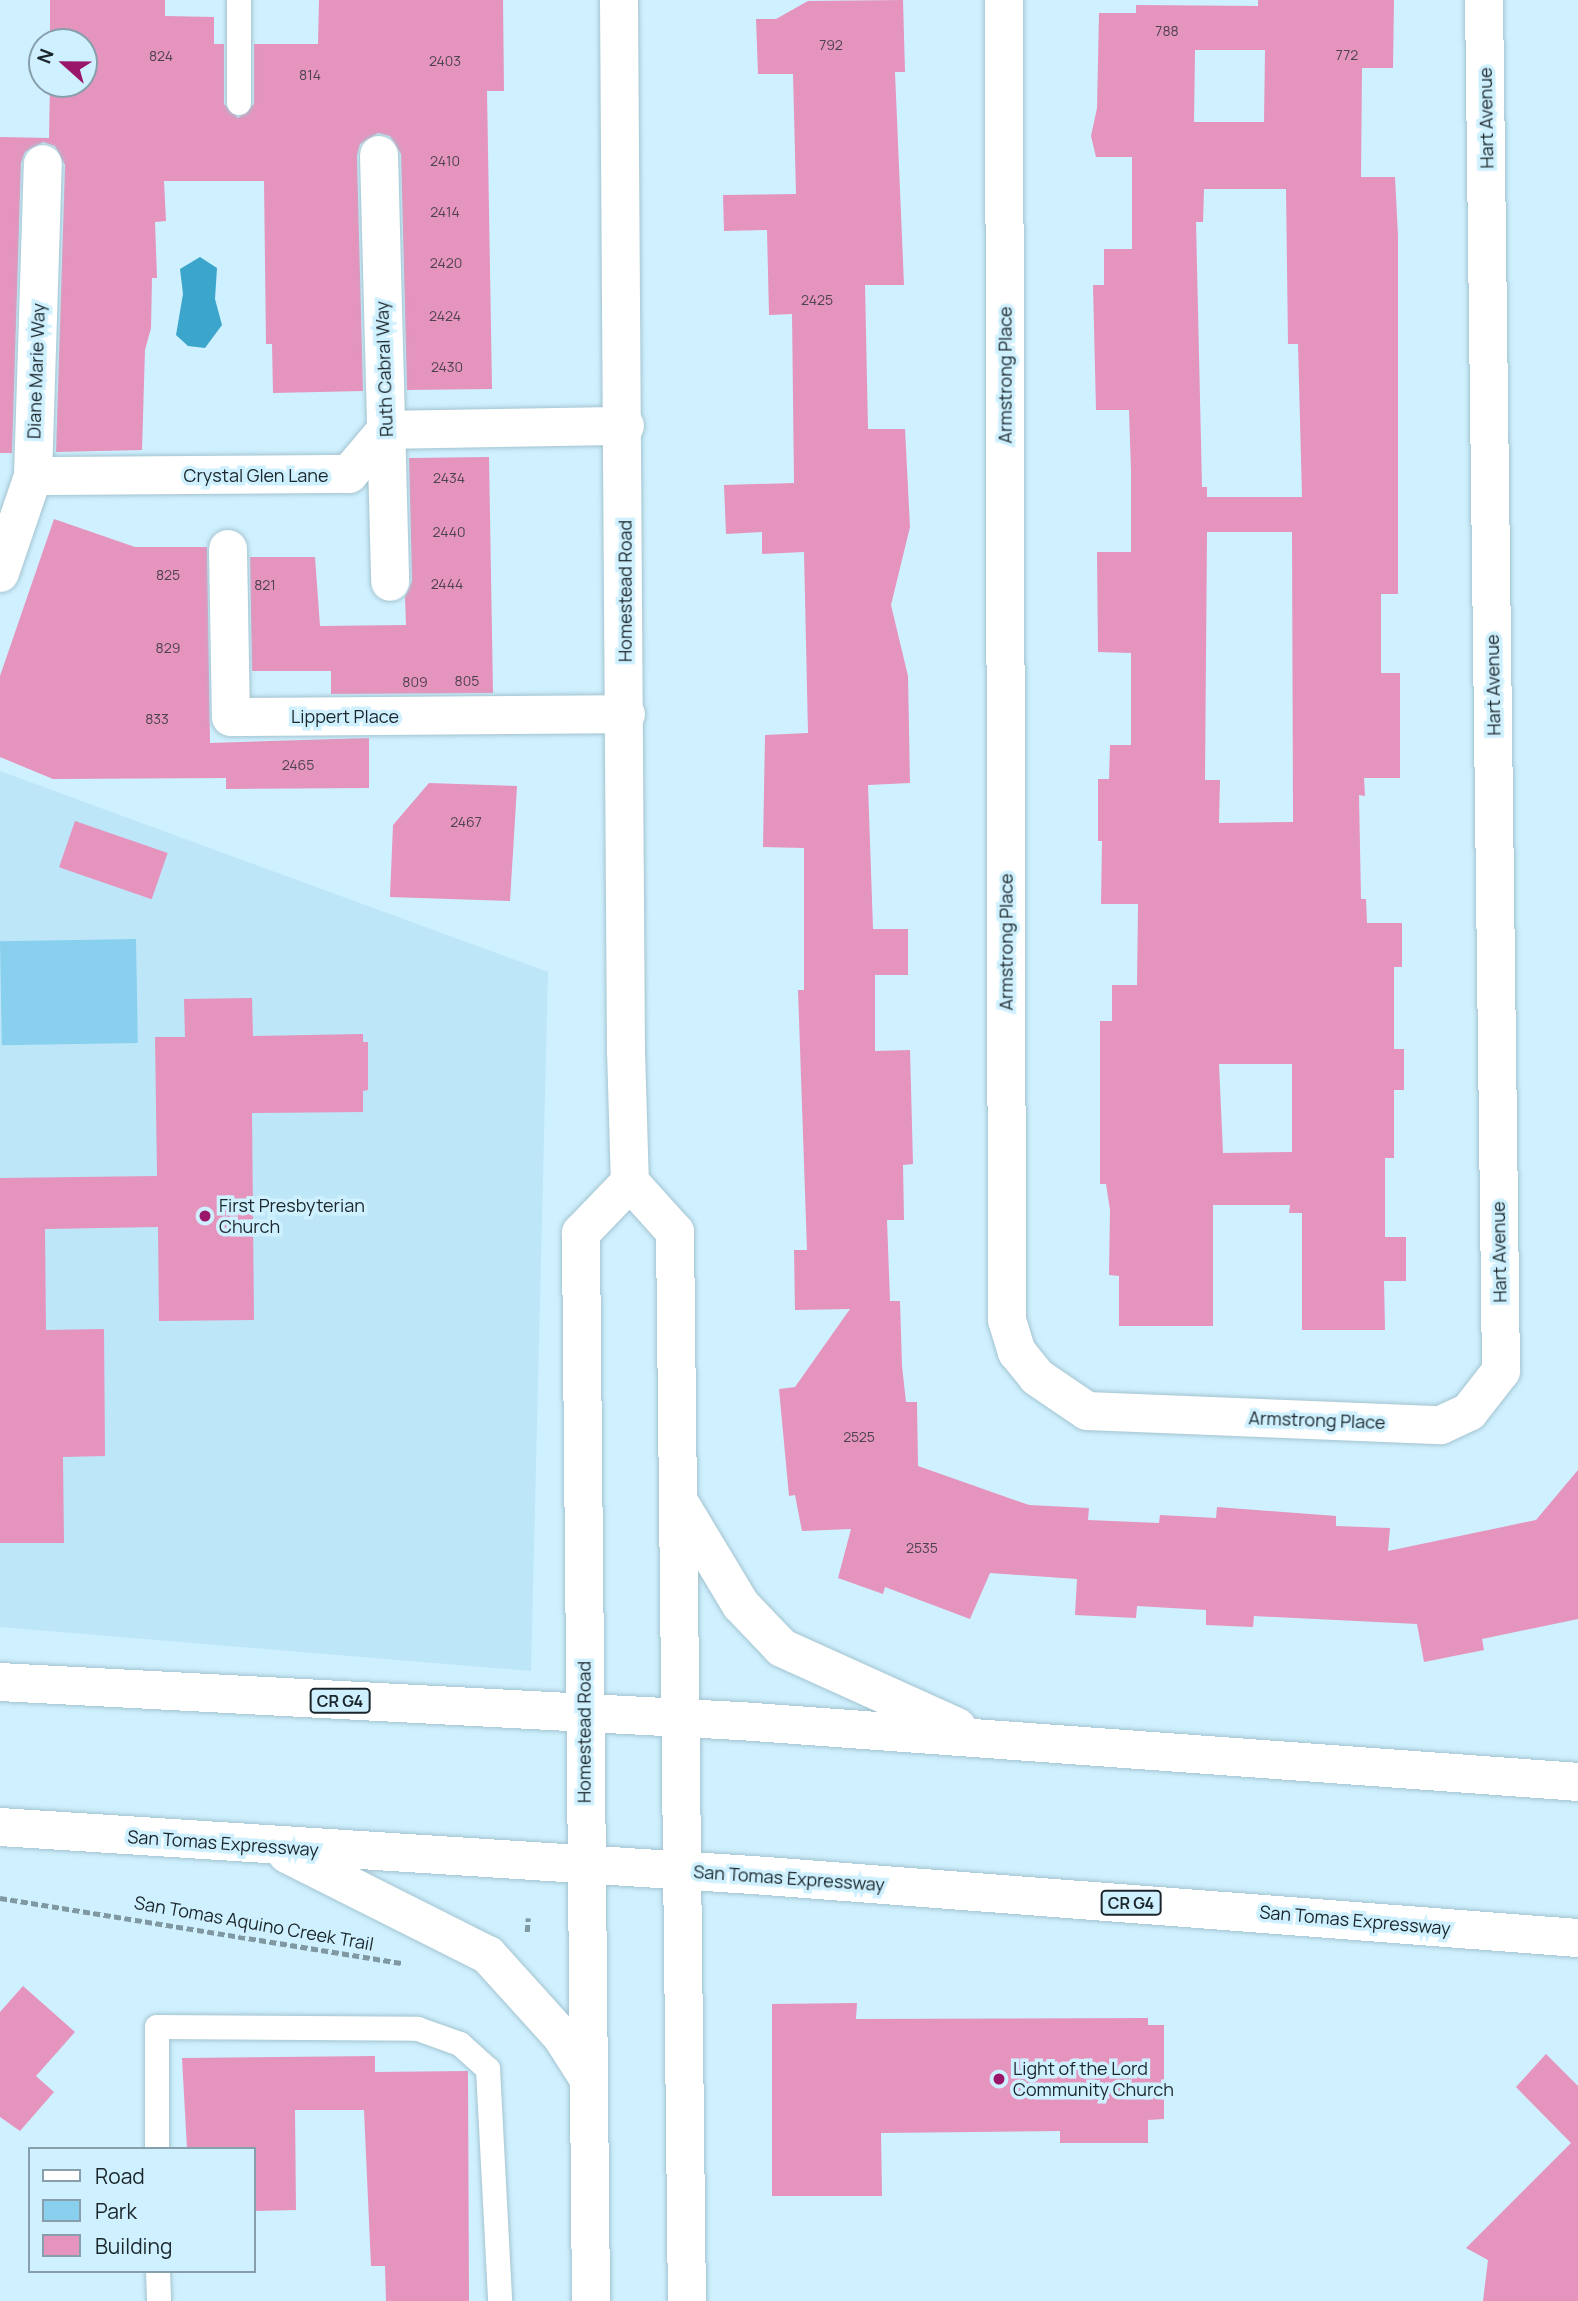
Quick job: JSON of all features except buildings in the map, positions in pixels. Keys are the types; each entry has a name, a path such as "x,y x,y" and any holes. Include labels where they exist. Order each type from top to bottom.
{"main road":[{"name":"Homestead Road","path":"591,2301 581,1233 630,1182 619,0"},
{"name":"Armstrong Place","path":"1004,0 1007,1320 1017,1352 1045,1384 1087,1411 1441,1425 1469,1412 1501,1371"},
{"name":"Hart Avenue","path":"1484,0 1501,1371"},
{"name":"Ruth Cabral Way","path":"379,155 390,582"},
{"name":"Diane Marie Way","path":"0,573 33,476 43,164"},
{"path":"386,430 625,426"},
{"name":"Crystal Glen Lane","path":"33,476 349,474 386,430"},
{"name":"Lippert Place","path":"228,549 232,717 626,714"},
{"path":"630,1182 675,1231 687,2301"},
{"path":"679,1502 741,1605 782,1648 985,1739"},
{"name":"CR G4","path":"0,1682 680,1717 1578,1782"},
{"name":"San Tomas Expressway","path":"0,1827 272,1847 683,1871 1578,1938"},
{"path":"272,1847 488,1955 562,2037 588,2078"}],"lane":[{"path":"239,0 239,103"},
{"path":"157,2147 158,2027 418,2029 460,2044 488,2068 500,2301"},
{"path":"158,2273 159,2301"}],"path":[{"name":"San Tomas Aquino Creek Trail","path":"0,1898 282,1939 419,1966"}],"shaded area":[{"path":"200,257 217,268 215,299 222,325 205,348 188,346 176,335 183,294 180,269"},
{"path":"0,771 548,972 531,1671 0,1627"}],"green space":[{"path":"136,939 138,1043 2,1045 0,941"}],"place":[{"name":"First Presbyterian Church","path":"205,1216"},
{"name":"Light of the Lord Community Church","path":"999,2079"}]}
